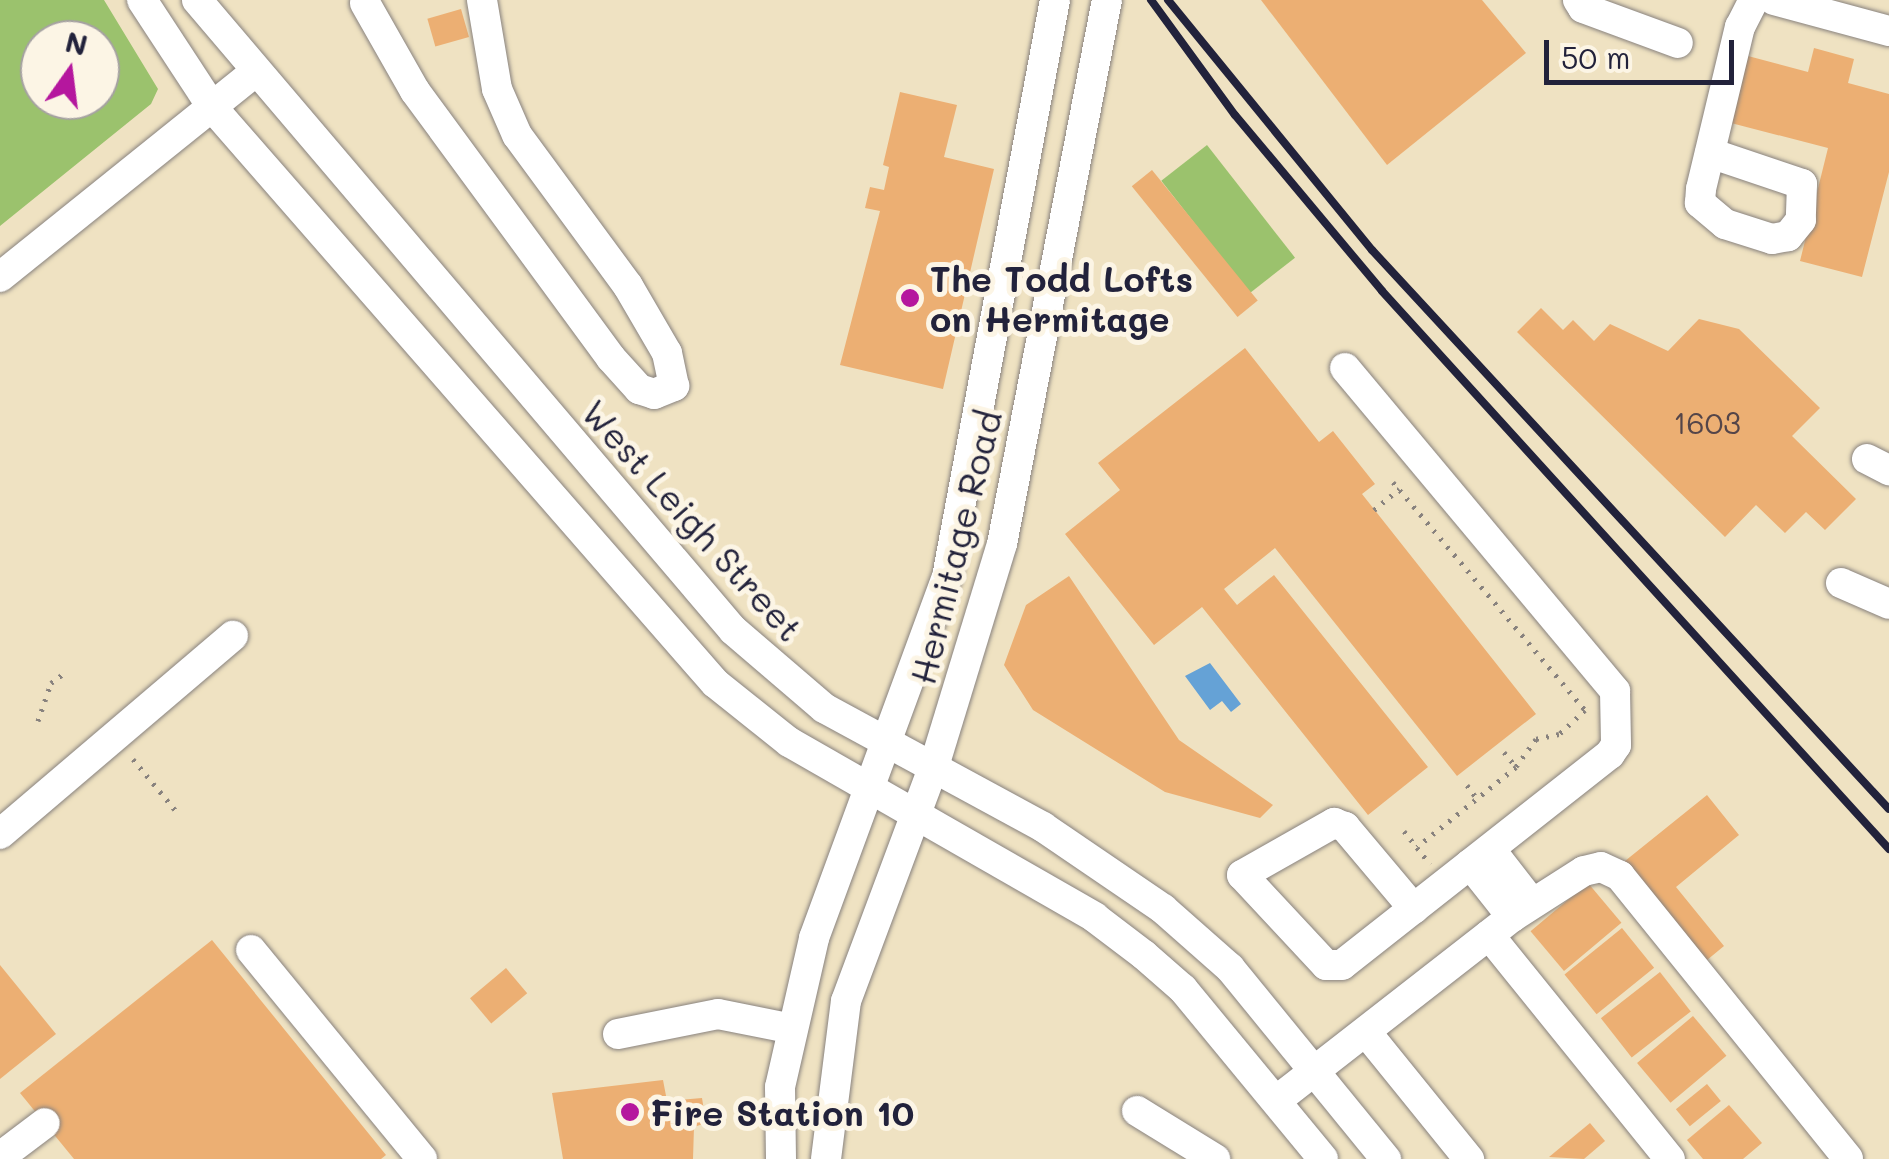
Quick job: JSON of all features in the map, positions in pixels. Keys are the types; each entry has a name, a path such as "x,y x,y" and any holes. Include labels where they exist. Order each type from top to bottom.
{"street":[{"path":"142,0 212,107 715,683 789,742 1094,917 1144,956 1183,989 1323,1159"},
{"name":"West Leigh Street","path":"196,0 254,73 733,630 824,708 887,746 1043,826 1163,910 1230,968 1386,1159"},
{"path":"365,3 415,91 611,358 639,389 654,394 674,386 668,353 628,286 517,135 497,90 482,0"},
{"name":"Hermitage Road","path":"781,1159 780,1087 814,938 872,791 946,577 1055,0"},
{"name":"Hermitage Road","path":"826,1159 846,1000 932,770 1002,544 1107,0"},
{"path":"1578,0 1583,8 1678,44"},
{"path":"1710,153 1740,27 1754,0"},
{"path":"1774,0 1889,31"},
{"path":"0,277 254,73"},
{"path":"1345,368 1614,691 1616,746 1610,754 1342,966 1326,965 1242,875 1334,823 1345,827 1414,909"},
{"path":"1842,583 1889,604"},
{"path":"0,834 233,636"},
{"path":"1480,857 1511,918 1670,1159"},
{"path":"1278,1100 1511,918 1593,866 1620,876 1848,1159"},
{"path":"251,950 422,1159"},
{"path":"618,1034 718,1014 794,1029"},
{"path":"1366,1032 1470,1159"},
{"path":"1137,1111 1215,1159"}],"path":[{"path":"1392,482 1585,710 1558,734 1536,739 1516,767 1417,848"},
{"path":"1374,510 1399,490"},
{"path":"38,722 51,683 63,674"},
{"path":"1504,752 1516,767"},
{"path":"132,759 176,811"},
{"path":"1467,786 1477,799"},
{"path":"1404,831 1432,866"}],"green space":[{"path":"0,0 104,0 116,20 20,20 20,120 120,120 120,26 158,89 151,104 0,226"},
{"path":"1207,145 1295,258 1249,293 1161,181"}],"water":[{"path":"1210,663 1241,704 1231,712 1222,701 1210,710 1185,676"}],"building":[{"path":"1261,0 1482,0 1526,53 1387,165"},
{"path":"461,9 469,37 435,47 427,19"},
{"path":"1814,48 1854,59 1848,83 1889,94 1889,172 1862,277 1800,261 1828,148 1731,123 1748,56 1808,72"},
{"name":"The Todd Lofts on Hermitage","path":"900,92 957,105 944,157 994,169 943,389 840,365 880,211 865,208 870,187 884,190 889,167 883,165"},
{"path":"1152,170 1258,301 1238,317 1132,186"},
{"path":"1541,308 1563,330 1573,320 1594,341 1610,324 1668,351 1699,319 1739,329 1820,408 1792,436 1856,499 1825,530 1806,512 1785,533 1756,505 1725,537 1517,332"},
{"path":"1245,348 1319,442 1333,431 1375,484 1362,494 1536,714 1457,776 1275,548 1224,589 1237,605 1274,575 1428,767 1368,815 1202,607 1154,645 1065,534 1120,490 1098,463"},
{"path":"1069,576 1179,740 1273,805 1260,818 1165,792 1033,710 1004,665 1026,605"},
{"path":"1707,795 1739,835 1676,887 1724,946 1701,965 1620,865"},
{"path":"1588,883 1621,923 1564,971 1531,931"},
{"path":"1622,928 1654,968 1597,1014 1564,975"},
{"path":"212,940 386,1155 381,1159 74,1159 20,1093"},
{"path":"0,965 56,1034 0,1079"},
{"path":"506,968 527,993 491,1023 470,998"},
{"path":"1660,972 1691,1011 1632,1058 1601,1018"},
{"path":"1693,1016 1726,1056 1671,1103 1637,1063"},
{"name":"Fire Station 10","path":"663,1080 667,1101 702,1098 706,1123 694,1127 693,1159 563,1159 552,1093"},
{"path":"1707,1084 1721,1101 1690,1126 1676,1109"},
{"path":"1729,1105 1762,1143 1743,1159 1703,1159 1687,1140"},
{"path":"1590,1123 1605,1141 1584,1159 1549,1157"}],"railway":[{"path":"1151,0 1235,115 1382,291 1889,849"},
{"path":"1168,0 1372,250 1889,809"}],"place":[{"name":"The Todd Lofts on Hermitage","path":"910,298"},
{"name":"Fire Station 10","path":"630,1112"}]}
